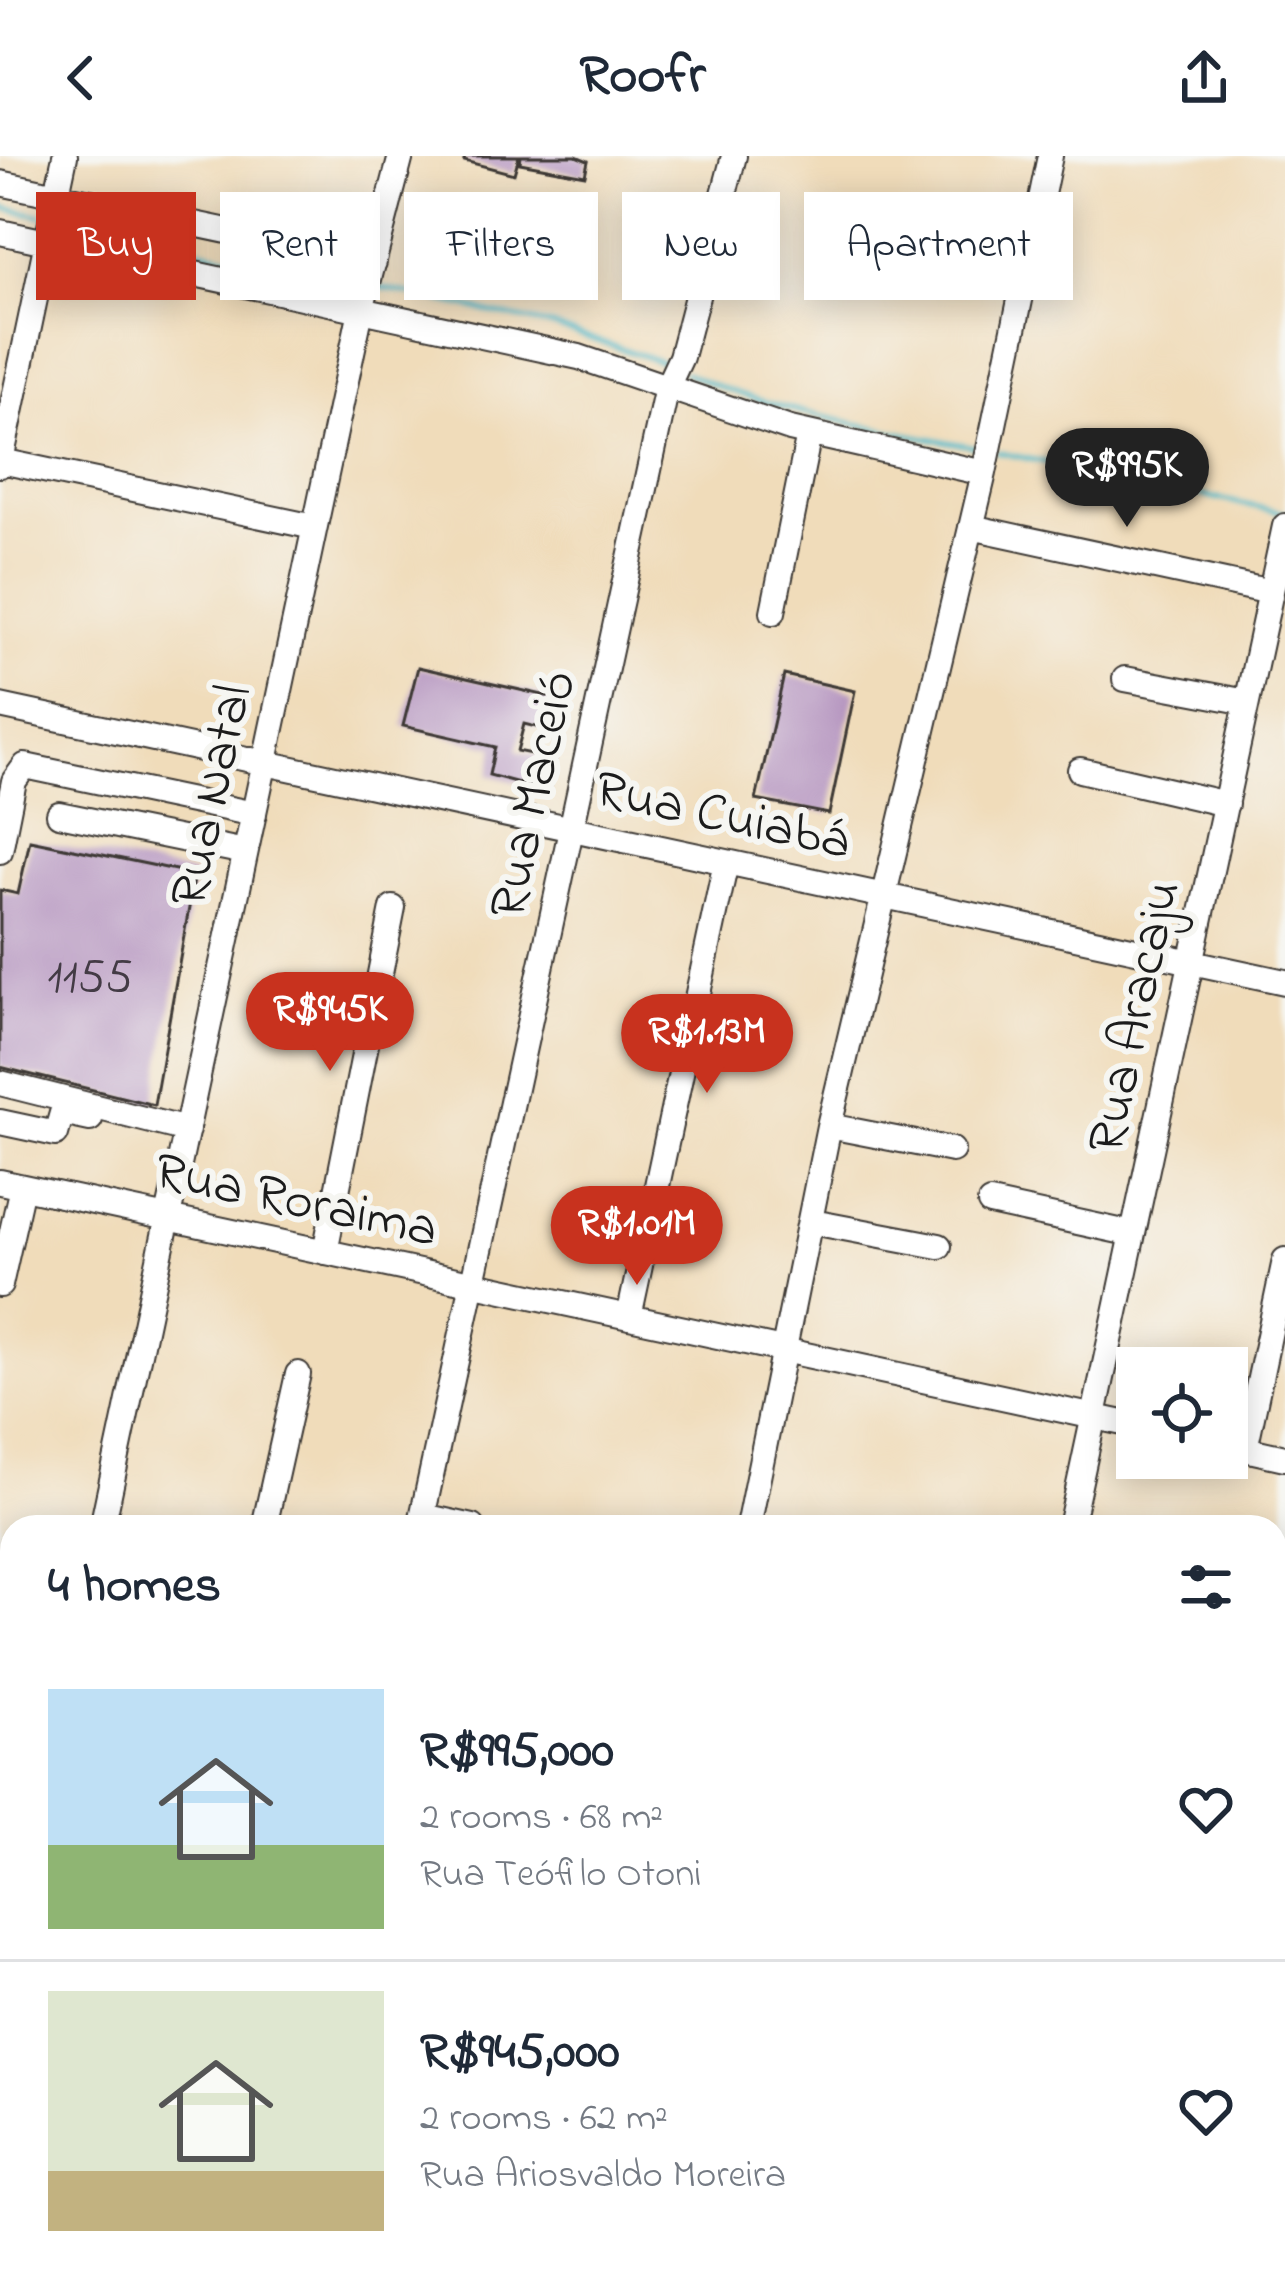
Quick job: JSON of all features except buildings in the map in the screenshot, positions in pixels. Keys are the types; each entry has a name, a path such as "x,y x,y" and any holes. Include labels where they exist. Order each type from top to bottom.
{"street":[{"path":"58,192 65,156"},
{"name":"Rua Natal","path":"380,238 401,156"},
{"name":"Rua Maceió","path":"423,1515 668,387 681,357 734,156"},
{"path":"751,1515 830,1126 971,527 1051,156"},
{"path":"0,183 43,192"},
{"path":"0,232 36,240"},
{"path":"196,274 579,357 809,434 986,457"},
{"path":"36,294 0,463 314,527"},
{"name":"Rua Natal","path":"105,1515 168,1218 174,1127 254,814 364,300"},
{"path":"773,612 809,434"},
{"name":"Rua Aracaju","path":"1073,1515 1285,526"},
{"path":"971,527 1271,592"},
{"path":"1125,679 1247,702"},
{"name":"Rua Cuiabá","path":"0,706 1285,982"},
{"path":"0,851 14,782 25,766 254,814"},
{"path":"1080,770 1226,804"},
{"path":"59,814 245,853"},
{"path":"629,1317 726,862"},
{"path":"325,1252 393,908"},
{"path":"0,1083 174,1127"},
{"path":"0,1122 56,1134 62,1113 135,1129 174,1127"},
{"path":"830,1126 952,1150"},
{"path":"0,1285 11,1184"},
{"name":"Rua Roraima","path":"11,1184 1116,1422"},
{"path":"990,1203 1133,1234"},
{"path":"812,1222 939,1246"},
{"path":"1248,1401 1285,1260"},
{"path":"267,1515 298,1374"},
{"path":"1248,1450 1285,1458"}],"waterway":[{"path":"0,207 36,214"},
{"path":"196,249 220,254"},
{"path":"380,287 552,326 668,364"},
{"path":"684,372 792,409 980,448"},
{"path":"997,452 1285,513"}]}
